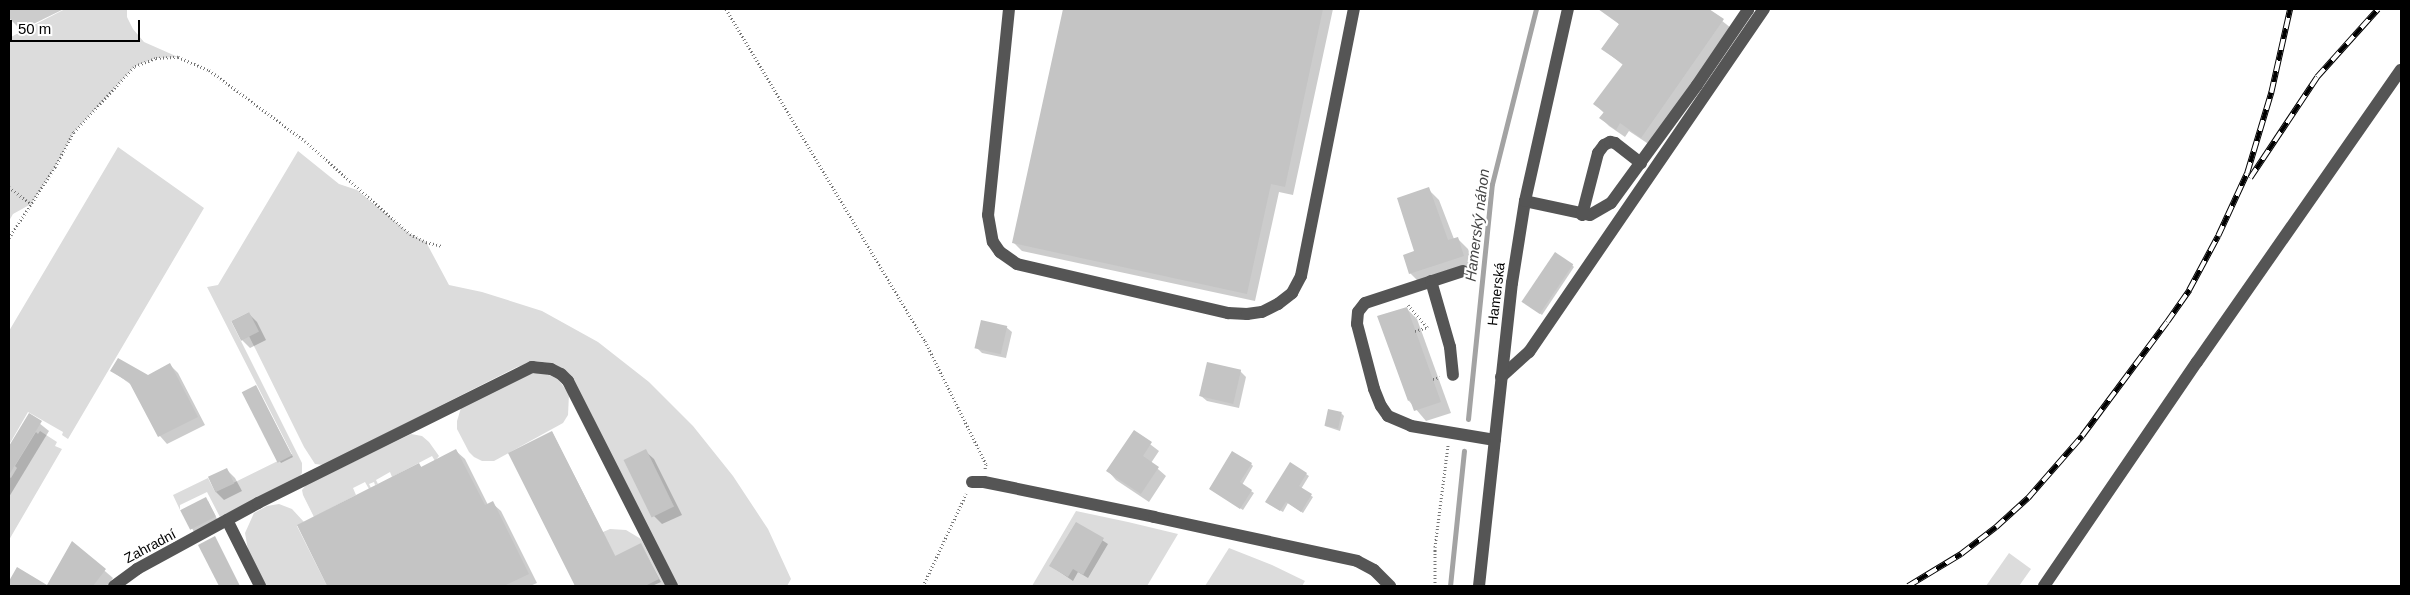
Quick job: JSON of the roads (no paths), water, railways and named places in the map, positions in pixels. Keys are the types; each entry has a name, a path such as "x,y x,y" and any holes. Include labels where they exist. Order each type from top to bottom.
{"street":[{"path":"1008,9 988,215 993,242 1000,252 1017,264 1228,313 1247,314 1262,312 1278,304 1292,293 1301,276 1354,9"},
{"name":"Hamerská","path":"1479,586 1512,283 1525,202 1568,9"},
{"path":"1525,202 1590,216 1611,203 1697,85 1747,9"},
{"path":"1501,377 1529,352 1764,9"},
{"path":"2044,586 2214,337 2401,70"},
{"path":"1582,215 1598,153 1604,145 1610,142 1616,144 1641,163"},
{"path":"1463,271 1365,303 1358,312 1357,324 1374,389 1384,412 1393,419 1411,426 1495,440"},
{"path":"1431,281 1450,347 1453,375"},
{"name":"Zahradní","path":"114,586 137,569 227,520 518,372 532,367 544,368 561,374 572,389 672,586"},
{"path":"978,482 1357,560 1381,576 1390,586"},
{"path":"227,520 260,586"}],"waterway":[{"name":"Hamerský náhon","path":"1468,419 1492,184 1536,9"},
{"name":"Hamerský náhon","path":"1450,586 1464,451"}],"railway":[{"path":"1908,586 1961,554 1996,527 2028,498 2082,436 2189,290 2218,236 2247,173 2271,93 2290,9"},
{"path":"2250,178 2317,77 2378,9"}]}
